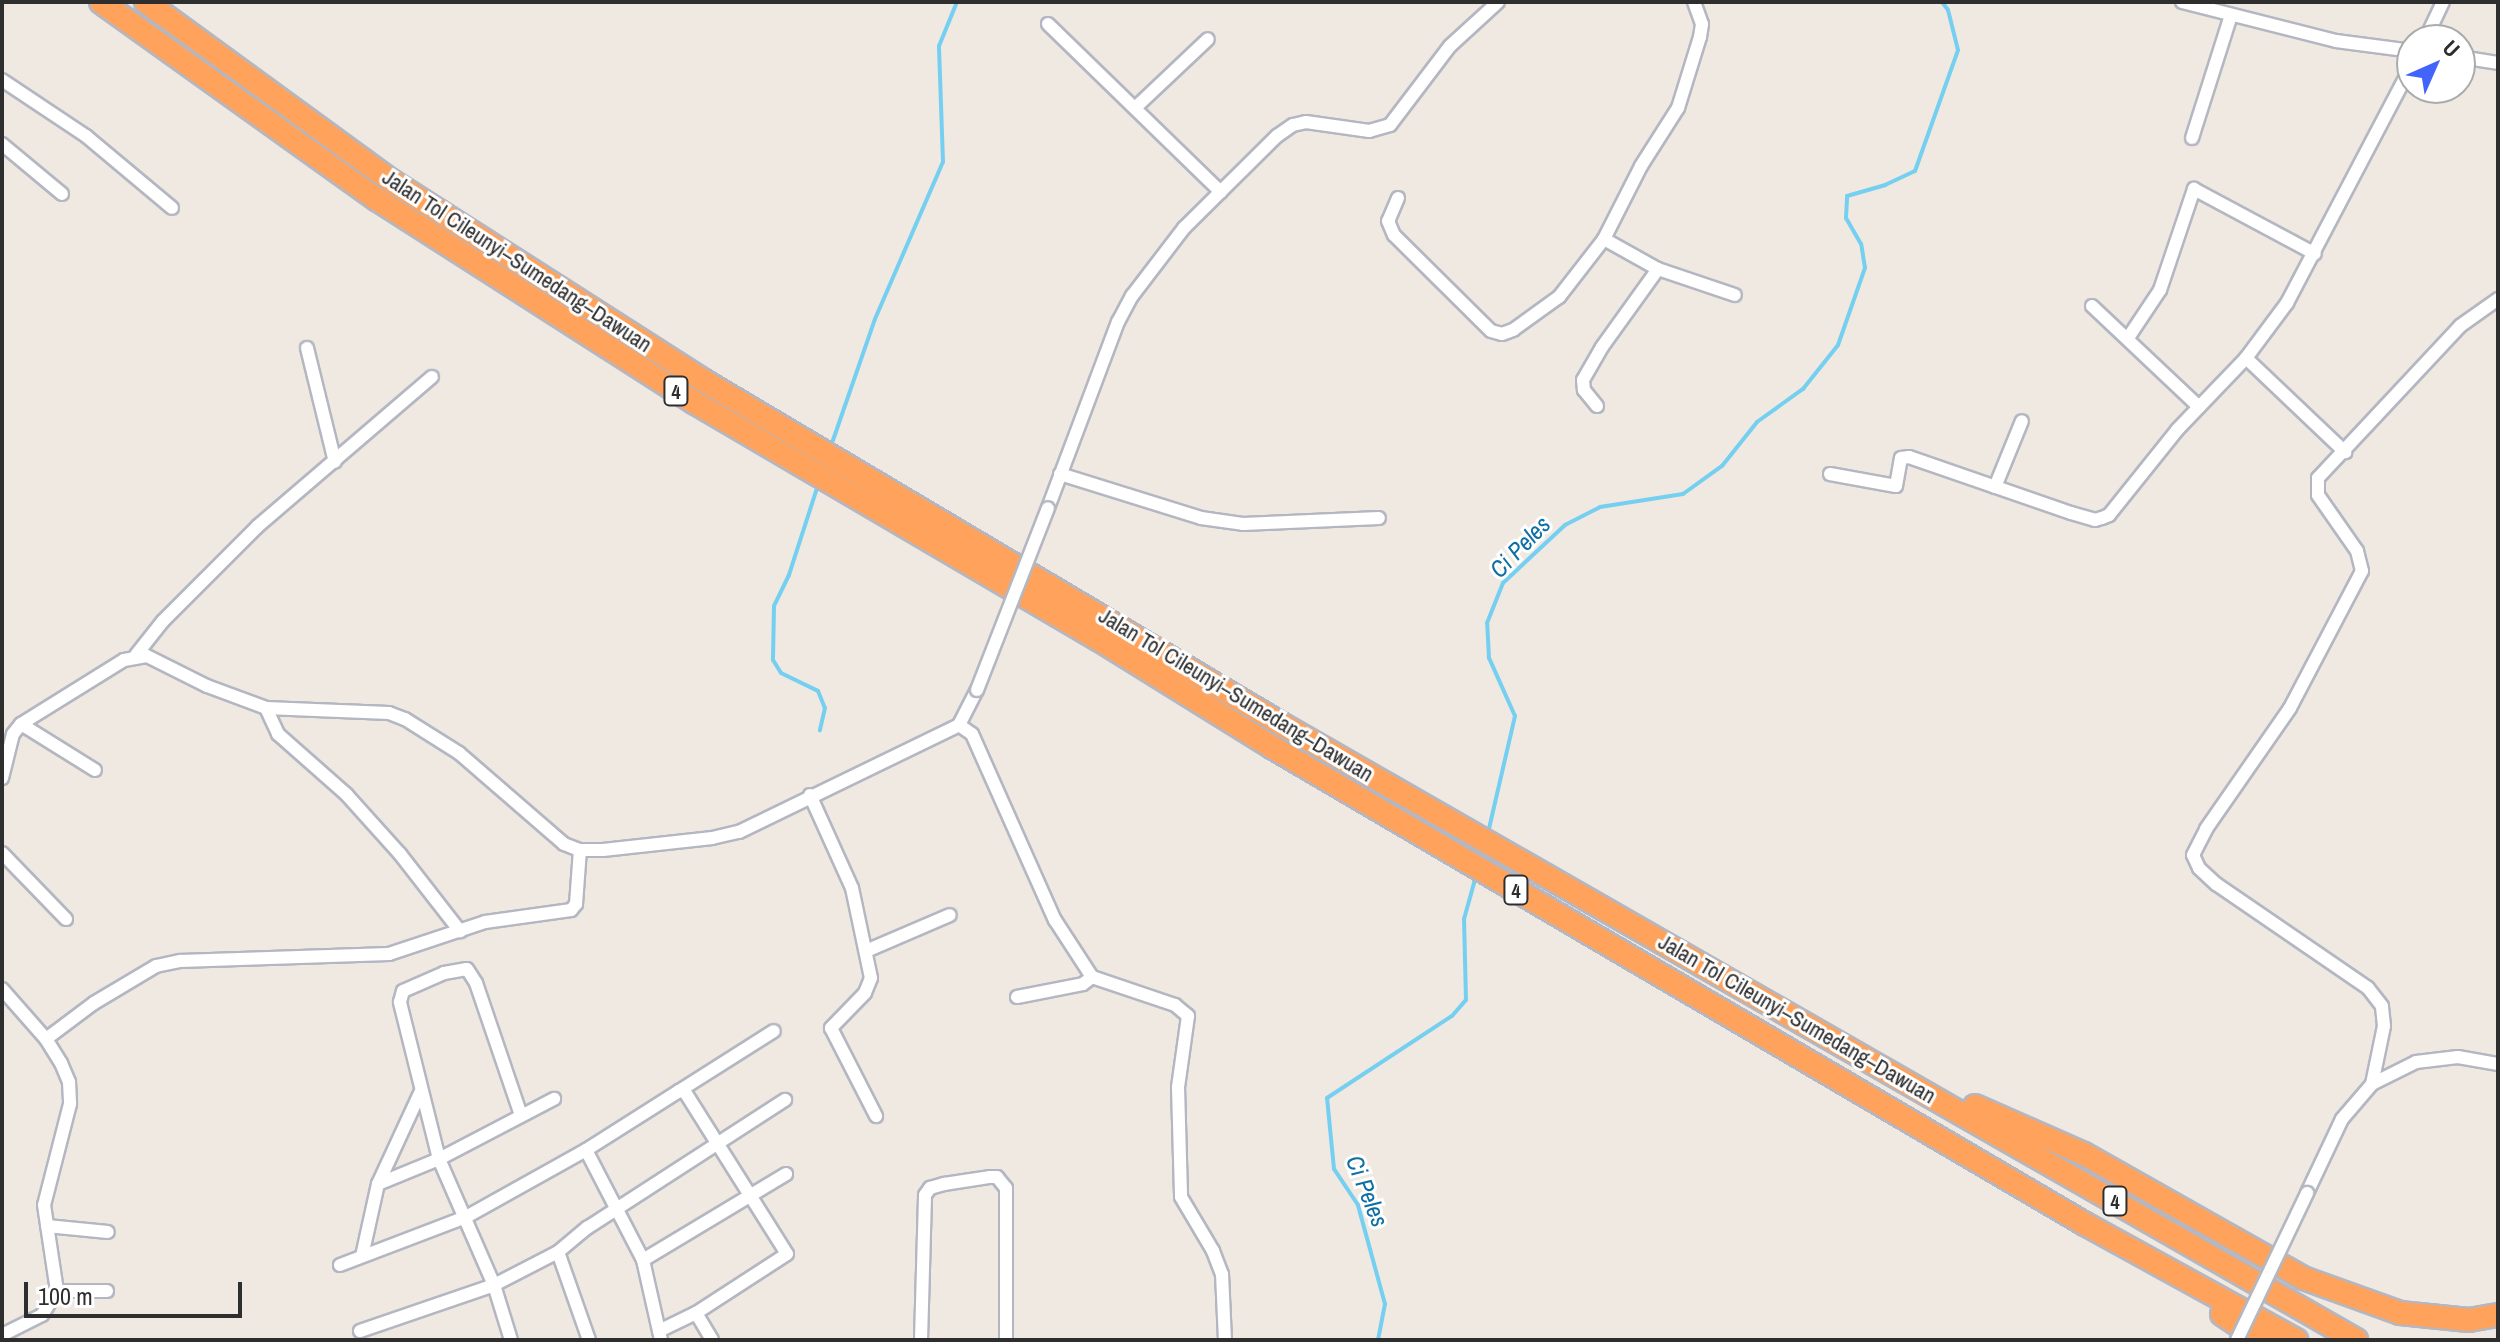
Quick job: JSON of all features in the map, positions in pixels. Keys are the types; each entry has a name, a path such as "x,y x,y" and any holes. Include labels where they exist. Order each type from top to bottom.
{"highway":[{"name":"Jalan Tol Cileunyi–Sumedang–Dawuan","path":"101,2 378,200 667,386 1098,639 1272,747 2085,1224 2296,1340"},
{"name":"Jalan Tol Cileunyi–Sumedang–Dawuan","path":"146,2 393,182 704,381 1283,725 2356,1340"},
{"path":"1875,1063 2084,1154 2303,1278 2400,1313 2469,1320 2498,1315"},
{"path":"2085,1224 2261,1340"}],"street":[{"path":"136,655 147,656 207,686 266,708 389,713 405,719 459,753 564,844 580,850 712,838 739,832 959,725 977,690 1126,306 1184,228 1277,136 1293,125 1306,122 1369,131 1384,129 1417,92 1450,46 1498,2"},
{"path":"1398,198 1388,221 1390,229 1496,333 1513,330 1559,297 1604,239 1641,166 1678,108 1702,24 1694,2"},
{"path":"2182,2 2336,41 2396,49"},
{"path":"2433,24 2443,2"},
{"path":"2192,138 2231,15"},
{"path":"1048,24 1221,192"},
{"path":"1135,108 1208,39"},
{"path":"2476,60 2498,63"},
{"path":"2,80 86,136 172,208"},
{"path":"1830,474 1896,486 1904,456 2095,520 2109,515 2199,407 2246,358 2287,303 2396,96"},
{"path":"2,144 62,194"},
{"path":"2128,338 2160,290 2194,189 2315,254"},
{"path":"1604,239 1658,269 1735,295"},
{"path":"1597,406 1584,390 1583,380 1602,347 1658,269"},
{"path":"2372,1084 2384,1026 2382,1006 2368,988 2216,884 2199,868 2193,855 2206,829 2290,708 2362,571 2357,551 2318,495 2318,478 2460,326 2498,299"},
{"path":"2092,306 2199,407"},
{"path":"307,348 335,462"},
{"path":"2246,358 2345,452"},
{"path":"2,778 13,734 21,724 136,655 163,621 258,526 432,377"},
{"path":"1995,487 2022,421"},
{"path":"1060,474 1201,518 1243,524 1379,518"},
{"path":"266,708 278,734 346,794 400,854 460,931"},
{"path":"21,724 95,770"},
{"path":"959,725 972,734 1055,920 1092,977 1175,1005 1188,1016 1178,1087 1181,1197 1209,1242 1222,1274 1225,1340"},
{"path":"810,795 852,888 871,978 865,993 831,1028 876,1116"},
{"path":"46,1039 94,1003 156,966 180,961 389,954 485,922 573,909 580,850"},
{"path":"2,853 66,919"},
{"path":"866,951 950,915"},
{"path":"511,1340 494,1285 439,1159 420,1093 400,996 407,988 462,967 473,975 521,1115"},
{"path":"1017,997 1083,984 1092,977"},
{"path":"2,989 46,1039 69,1082 70,1104 44,1205 57,1291 42,1315 2,1335"},
{"path":"340,1265 466,1217 586,1150 774,1031"},
{"path":"2237,1340 2342,1119 2372,1084 2416,1062 2458,1057 2498,1064"},
{"path":"586,1150 643,1260 660,1336 786,1257 685,1092 679,1091"},
{"path":"362,1256 378,1184 420,1093"},
{"path":"378,1184 439,1159 554,1099"},
{"path":"360,1331 494,1285 558,1252 617,1209 785,1100"},
{"path":"643,1260 786,1174"},
{"path":"921,1340 925,1195 930,1188 944,1184 990,1177 997,1177 1006,1188 1006,1340"},
{"path":"47,1226 108,1232"},
{"path":"558,1252 589,1340"},
{"path":"57,1291 107,1291"},
{"path":"696,1313 712,1340"}],"waterway":[{"path":"831,446 875,319 943,162 939,46 957,2"},
{"name":"Ci Peles","path":"1488,833 1515,716 1489,658 1487,623 1503,583 1565,525 1600,507 1683,494 1722,466 1757,422 1803,389 1838,345 1865,268 1861,244 1846,218 1847,196 1885,185 1915,171 1958,50 1948,10 1942,2"},
{"path":"818,485 789,575 774,606 773,660 781,673 818,691 825,708 820,730"},
{"name":"Ci Peles","path":"1378,1340 1385,1304 1358,1205 1334,1169 1327,1098 1452,1016 1466,1000 1464,919 1476,876"}]}
